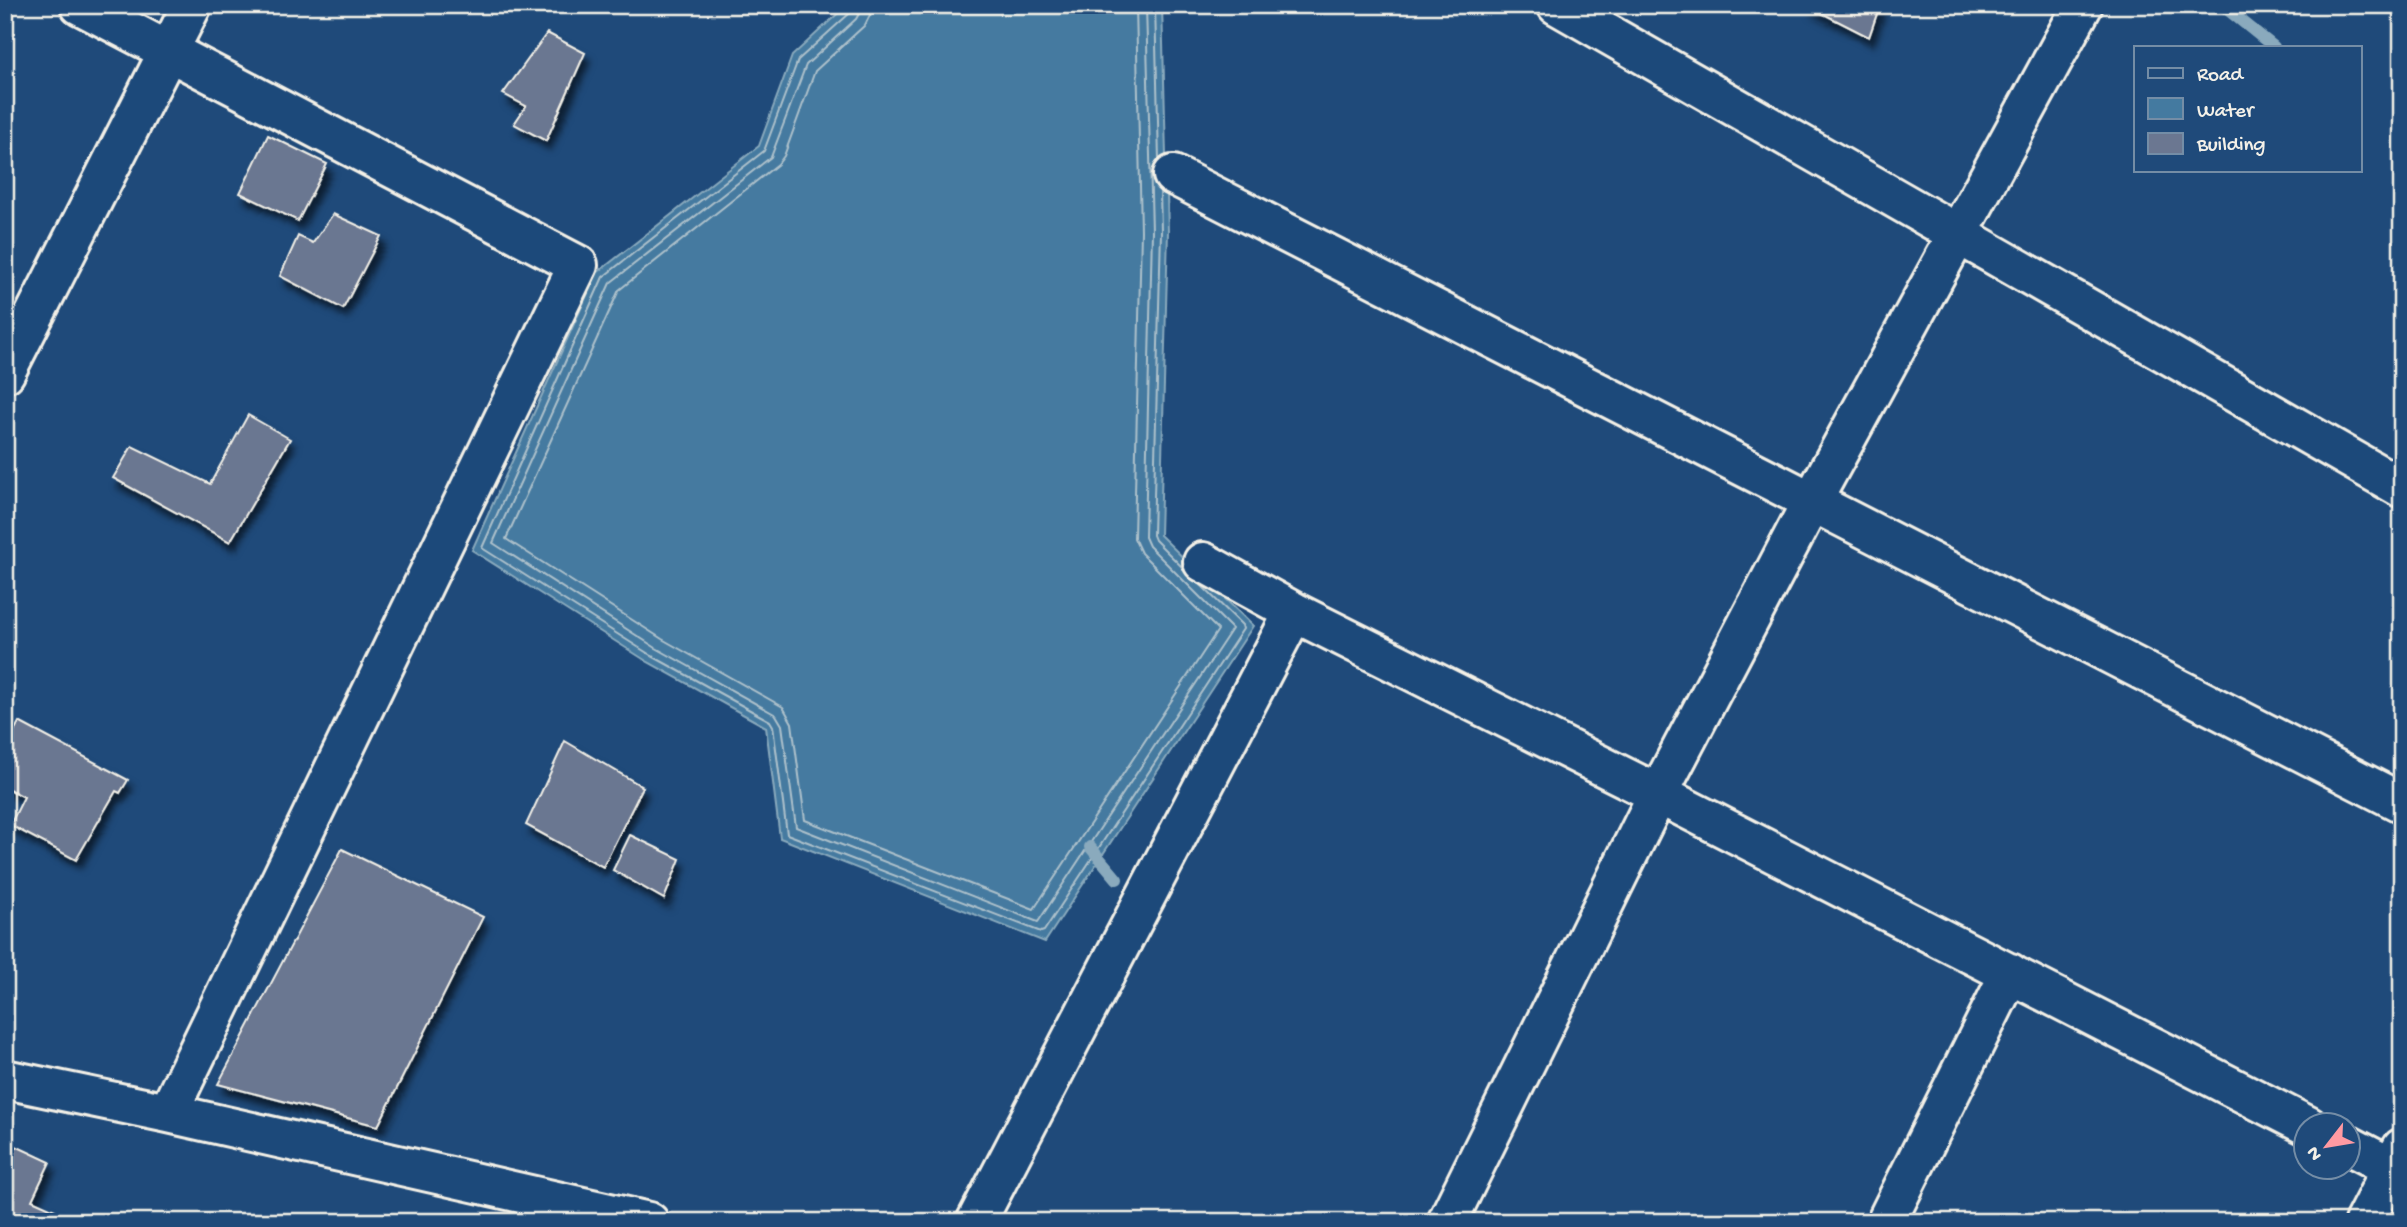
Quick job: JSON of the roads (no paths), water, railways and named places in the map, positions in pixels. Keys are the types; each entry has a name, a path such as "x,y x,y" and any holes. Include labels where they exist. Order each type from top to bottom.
{"street":[{"path":"80,5 578,265 169,1113"},
{"path":"5,373 192,5"},
{"path":"1557,5 2402,488"},
{"path":"1447,1222 1658,794 1812,501 2083,5"},
{"path":"1173,175 2402,803"},
{"path":"1203,562 1294,612 2292,1117"},
{"path":"976,1222 1294,612"},
{"path":"1886,1222 2010,974"},
{"path":"5,1079 169,1113 649,1222"},
{"path":"2362,1150 2398,1163 2364,1222"}],"water":[{"path":"847,5 1162,5 1168,231 1160,535 1253,626 1045,942 780,838 766,727 648,662 472,550 597,273 759,146 792,56"}],"waterway":[{"path":"2222,5 2273,46"},
{"path":"1090,847 1117,879"}]}
